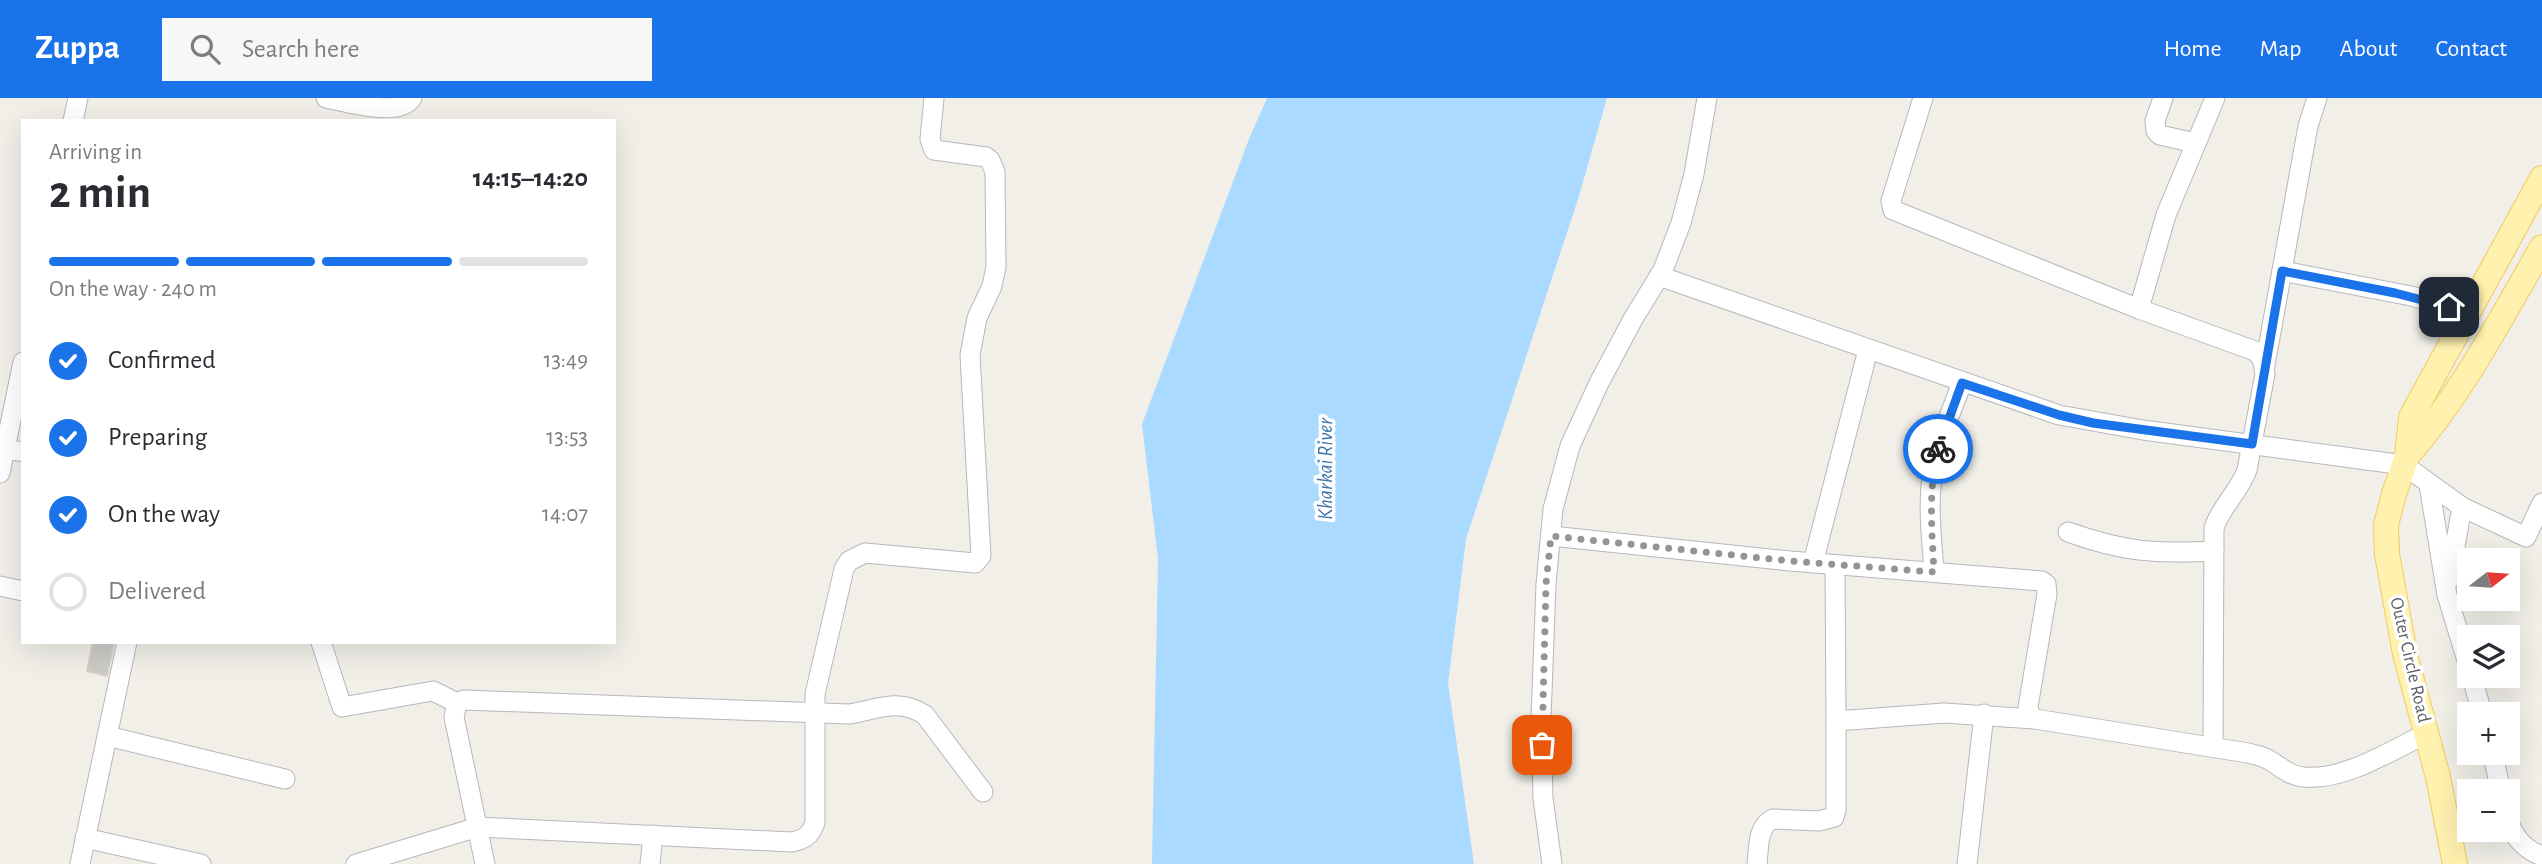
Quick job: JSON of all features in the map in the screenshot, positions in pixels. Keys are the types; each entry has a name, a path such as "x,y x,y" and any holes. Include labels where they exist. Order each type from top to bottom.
{"main road":[{"name":"Outer Circle Road","path":"2455,864 2438,777 2405,654 2387,554 2386,525 2406,461 2411,417 2542,178"},
{"name":"Outer Circle Road","path":"2406,461 2437,420 2485,345 2534,280 2542,247"}],"street":[{"path":"73,119 78,98"},
{"path":"326,98 388,108 400,107 412,98"},
{"path":"356,864 478,827 792,842 805,839 811,833 815,823 813,712 818,675 844,569 849,561 865,553 975,563 981,556 970,355 977,318 992,286 996,267 995,172 986,157 934,150 930,139 934,98"},
{"path":"1552,864 1543,798 1541,719 1546,584 1553,509 1570,446 1599,383 1659,276 1684,210 1694,174 1707,98"},
{"path":"1923,98 1891,201 1893,210 2139,309 2255,351 2265,365"},
{"path":"2162,98 2155,121 2156,131 2160,135 2195,143"},
{"path":"2139,309 2166,215 2214,98"},
{"path":"2213,747 2214,528 2218,514 2243,481 2252,444 2308,126 2317,98"},
{"path":"2282,271 2411,296 2468,312"},
{"path":"1659,276 2059,415 2093,423 2406,461 2430,485 2462,507 2526,537 2542,503"},
{"path":"1813,563 1868,350"},
{"path":"0,473 14,451 6,408 21,367"},
{"path":"1934,572 1932,473 1940,442 1962,383"},
{"path":"2430,485 2447,595 2457,628"},
{"path":"2447,595 2462,507"},
{"path":"2068,532 2138,552 2169,554 2214,551"},
{"path":"1551,536 1835,565 2037,580 2046,584 2047,594 2028,708 2035,719"},
{"path":"1757,864 1762,830 1768,821 1829,820 1834,817 1836,810 1835,565"},
{"path":"0,586 21,591"},
{"path":"80,864 127,644"},
{"path":"322,644 342,706 433,691 457,703 464,700 849,714 885,706 913,707 925,715 983,792"},
{"path":"457,703 454,717 485,864"},
{"path":"1836,721 1919,714 1984,714 2035,719 2213,747 2268,759 2284,772 2302,777 2327,776 2352,768 2426,734"},
{"path":"1967,864 1984,714"},
{"path":"107,736 285,779"},
{"path":"650,864 653,835"},
{"path":"85,838 201,864"},
{"path":"2519,842 2532,853 2542,856"}],"water":[{"name":"Kharkai River","path":"1267,98 1607,98 1579,196 1466,539 1448,683 1474,864 1152,864 1158,559 1142,424 1249,139"}],"building":[{"path":"93,644 114,644 107,676 87,671"}],"way so far":[{"path":"1542,745 1546,584 1551,536 1790,561 1934,572 1932,473 1938,449"}],"route":[{"path":"1938,449 1962,383 2059,415 2093,423 2252,444 2282,271 2411,296 2449,307"}]}
